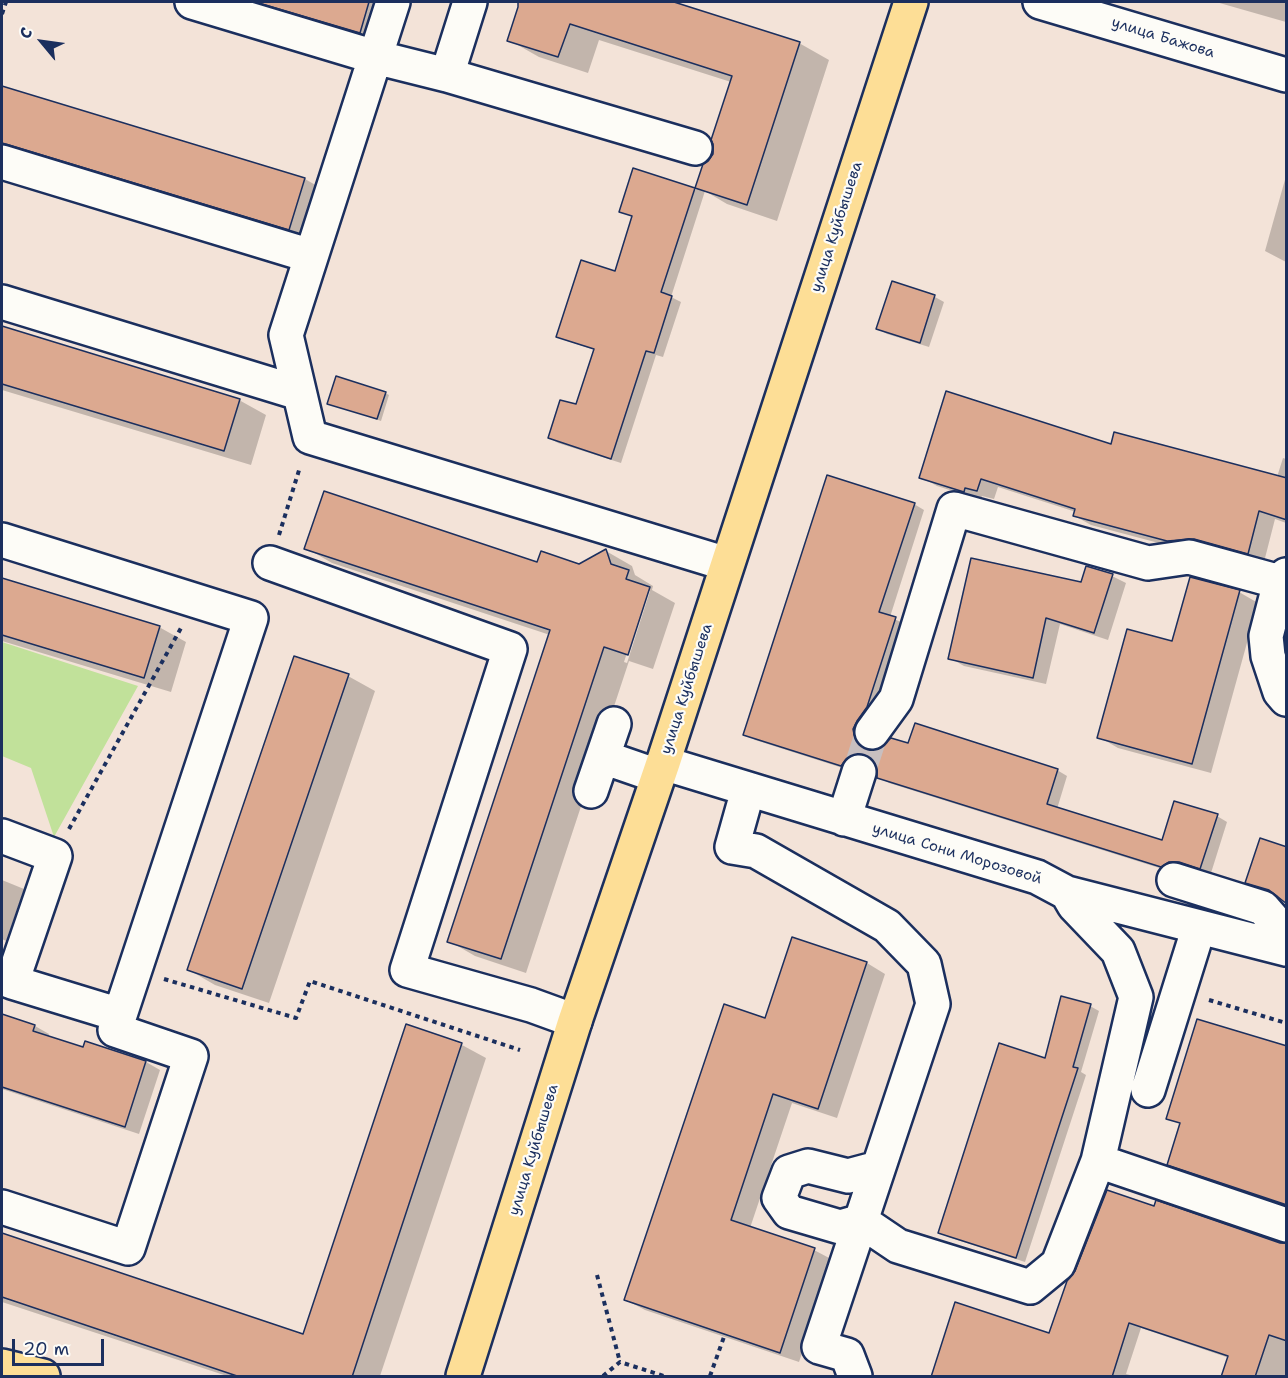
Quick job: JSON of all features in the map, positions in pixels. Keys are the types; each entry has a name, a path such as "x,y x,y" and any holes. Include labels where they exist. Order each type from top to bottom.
{"main road":[{"name":"улица Куйбышева","path":"463,1377 575,1021 661,770 911,2"},
{"path":"2,1366 43,1377"}],"street":[{"path":"192,2 375,57 447,75 696,148"},
{"path":"393,2 286,335 310,437 727,564"},
{"path":"447,75 470,2"},
{"name":"улица Бажова","path":"1040,2 1287,75"},
{"path":"2,162 311,256"},
{"path":"2,302 299,393"},
{"path":"872,732 896,699 954,509 1148,563 1189,556 1283,579 1266,636 1268,657 1280,692 1287,699"},
{"path":"2,540 251,618 115,1030 191,1056 128,1248 2,1207"},
{"path":"270,564 510,649 407,970 531,1005 575,1021"},
{"path":"591,791 614,724"},
{"name":"улица Сони Морозовой","path":"603,757 748,790 1037,877 1067,893 1279,947"},
{"path":"844,819 859,772"},
{"path":"748,790 732,847 756,851 887,926 924,963 933,1004 819,1347 847,1355 855,1377"},
{"path":"2,836 54,856 12,982 120,1015"},
{"path":"1174,880 1263,908 1276,923 1279,947"},
{"path":"878,1168 848,1176 808,1166 789,1172 780,1198 789,1212 840,1227 861,1221 898,1246 1030,1287 1058,1264 1098,1161 1136,997 1118,951 1074,905 1067,893"},
{"path":"1148,1090 1199,927"},
{"path":"1098,1161 1287,1225"}],"path":[{"path":"2,14 6,2"},
{"path":"270,564 310,437"},
{"path":"54,856 197,600"},
{"path":"134,971 296,1018 310,981 520,1050"},
{"path":"1179,992 1287,1023"},
{"path":"597,1275 620,1362"},
{"path":"710,1377 725,1334"},
{"path":"603,1377 620,1362"},
{"path":"620,1362 664,1377"}],"green space":[{"path":"2,642 138,686 54,837 31,768 2,756"}],"building":[{"path":"255,2 369,2 360,33"},
{"path":"518,2 674,2 800,42 747,205 695,188 703,164 713,154 711,140 732,76 570,24 558,57 507,41"},
{"path":"2,86 305,178 289,230 2,143"},
{"path":"633,168 695,188 661,292 672,296 654,353 646,351 611,459 548,438 560,400 576,404 594,349 556,337 581,260 615,271 632,216 619,212"},
{"path":"892,281 935,295 920,343 876,329"},
{"path":"2,326 240,399 224,451 2,384"},
{"path":"336,376 386,392 377,419 327,404"},
{"path":"946,391 1111,444 1114,432 1287,478 1287,520 1259,511 1248,554 1194,539 1167,541 1073,516 1075,509 981,479 977,491 965,488 964,492 919,478"},
{"path":"827,475 915,503 879,612 896,617 867,707 853,729 855,739 861,747 869,751 879,749 891,738 908,743 915,723 1058,769 1047,804 1162,840 1174,801 1218,814 1200,869 1179,862 1169,862 1161,867 877,778 877,769 873,760 864,754 856,754 847,758 841,766 743,735"},
{"path":"324,491 537,562 541,551 579,564 606,549 611,564 629,570 626,579 650,587 628,655 604,647 501,959 447,942 550,630 304,549"},
{"path":"971,558 1081,582 1086,566 1113,574 1094,633 1046,618 1033,678 948,659"},
{"path":"1190,577 1240,590 1192,764 1097,738 1127,629 1172,641"},
{"path":"2,578 160,626 144,678 2,635"},
{"path":"294,656 349,674 242,989 187,970"},
{"path":"1260,838 1287,847 1287,904 1269,890 1245,883"},
{"path":"792,937 867,962 818,1109 773,1094 731,1220 815,1248 780,1353 624,1300 724,1004 765,1018"},
{"path":"1061,996 1091,1004 1073,1067 1078,1068 1016,1258 938,1233 999,1043 1045,1058"},
{"path":"2,1014 35,1025 33,1031 83,1047 85,1041 146,1061 125,1127 2,1087"},
{"path":"1197,1019 1287,1046 1287,1205 1167,1165 1180,1123 1166,1119"},
{"path":"406,1024 462,1043 352,1377 240,1377 2,1297 2,1233 303,1334"},
{"path":"1107,1190 1154,1206 1156,1200 1280,1243 1287,1243 1287,1341 1269,1335 1255,1377 1221,1377 1228,1356 1129,1323 1112,1377 931,1377 955,1302 1049,1333 1067,1281 1075,1271"}],"tunnel":[{"path":"859,772 872,732"}]}
